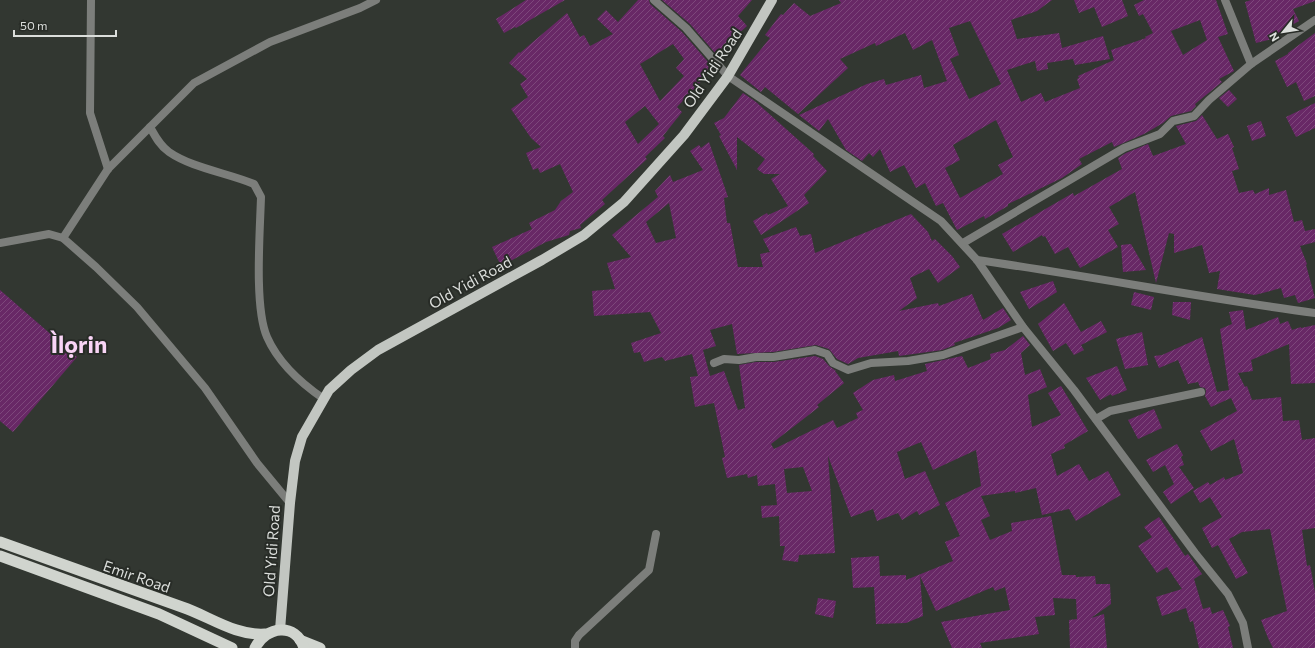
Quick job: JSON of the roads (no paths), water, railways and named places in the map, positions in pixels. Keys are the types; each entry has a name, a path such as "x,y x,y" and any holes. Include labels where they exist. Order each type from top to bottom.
{"highway":[{"name":"Emir Road","path":"0,542 141,594 183,607 243,632 255,635 280,630"},
{"name":"Emir Road","path":"0,556 137,605 182,623 232,648"},
{"path":"137,605 141,594"},
{"path":"280,630 289,631 302,644 320,648"},
{"path":"256,648 265,634"}],"main road":[{"name":"Old Yidi Road","path":"280,630 290,503 295,461 302,437 329,390 378,350 542,260 584,235 624,202 684,135 728,76 772,0"}],"street":[{"path":"91,0 90,113 108,169"},
{"path":"63,238 108,169 194,83 270,42 360,8 376,0"},
{"path":"654,0 686,28 728,76 941,221 963,243 977,260 1023,327 1096,419 1228,594 1243,622 1248,648"},
{"path":"1225,0 1251,64"},
{"path":"963,243 1124,148 1160,134 1173,121 1194,116 1209,100 1251,64 1315,20"},
{"path":"150,127 168,152 187,161 254,184 261,197 260,288 262,318 267,337 288,369 307,388 324,399"},
{"path":"0,243 12,239 49,234 63,238 96,267 142,313 206,388 257,463 290,503"},
{"path":"977,260 1072,273 1243,304 1315,313"},
{"path":"714,363 724,359 739,360 815,350 827,354 833,363 848,370 871,363 908,361 943,355 1023,327"},
{"path":"1096,419 1110,411 1201,392"},
{"path":"575,648 575,641 579,636 649,570 656,534"}],"district":[{"name":"Ìlọrin","path":"79,344"}]}
